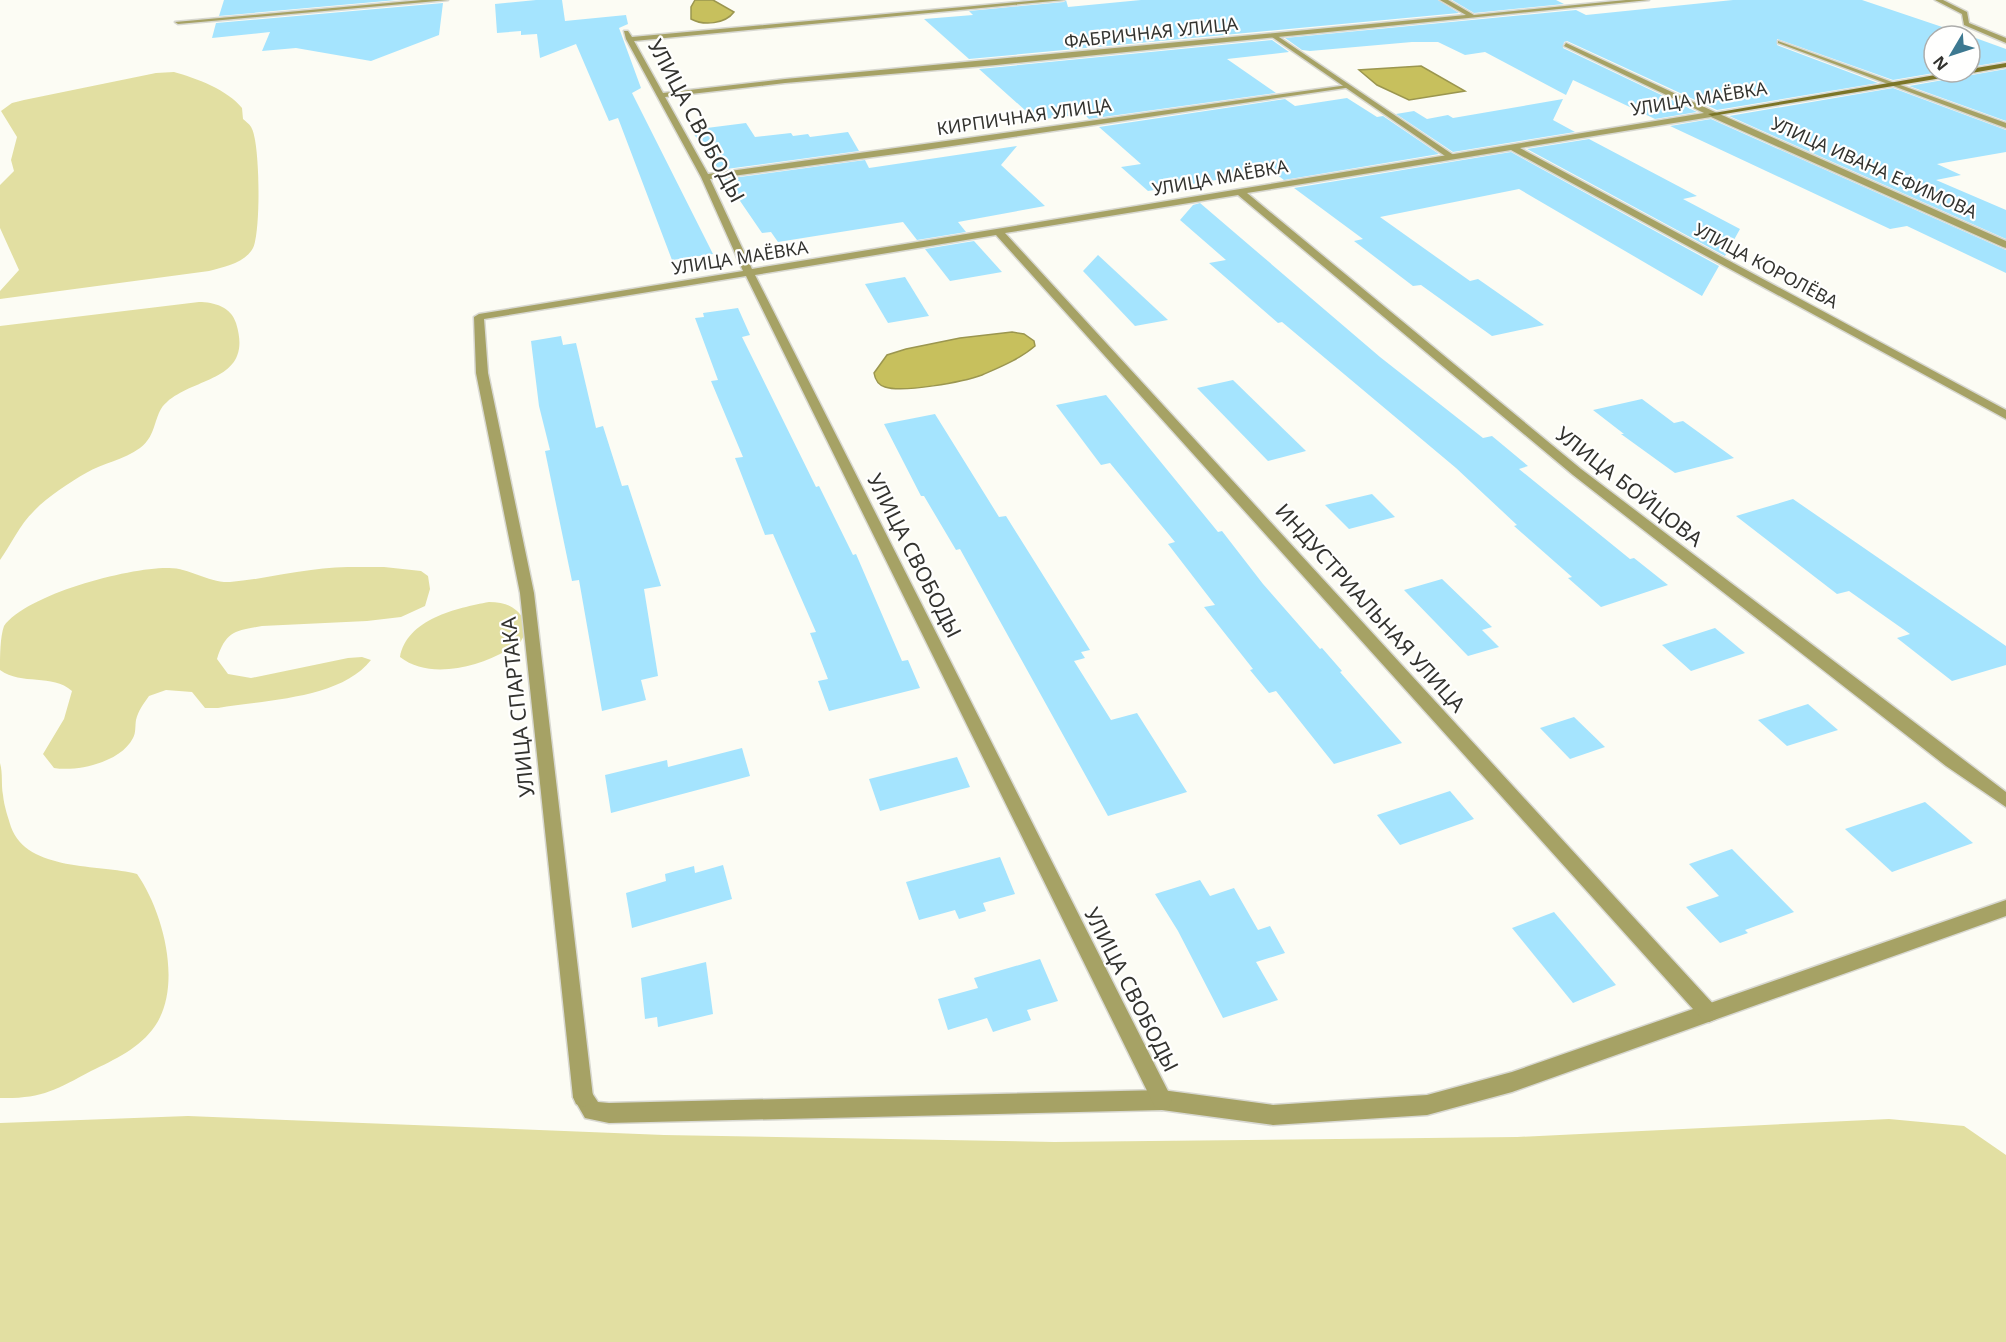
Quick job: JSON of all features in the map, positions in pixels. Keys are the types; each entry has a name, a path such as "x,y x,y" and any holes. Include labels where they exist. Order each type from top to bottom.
{"street":[{"path":"178,22 445,0"},
{"name":"УЛИЦА СВОБОДЫ","path":"1061,0 627,35 705,177 749,273 1162,1100"},
{"path":"1443,0 1472,16"},
{"name":"ФАБРИЧНАЯ УЛИЦА","path":"659,96 792,79 925,70 1646,0"},
{"path":"1938,0 1961,9 1965,13 1966,24 2006,41"},
{"path":"1275,36 1451,156"},
{"path":"1780,42 2006,126"},
{"name":"УЛИЦА ИВАНА ЕФИМОВА","path":"1566,45 1713,114 2006,245"},
{"name":"УЛИЦА МАЁВКА","path":"1982,69 2006,65"},
{"name":"УЛИЦА МАЁВКА","path":"479,316 1922,79"},
{"name":"КИРПИЧНАЯ УЛИЦА","path":"705,177 1348,87"},
{"name":"УЛИЦА КОРОЛЁВА","path":"1510,146 2006,415"},
{"name":"УЛИЦА БОЙЦОВА","path":"1239,191 1577,472 1942,755 2006,801"},
{"name":"ИНДУСТРИАЛЬНАЯ УЛИЦА","path":"999,232 1708,1013"},
{"name":"УЛИЦА СПАРТАКА","path":"479,316 482,373 527,593 583,1096 592,1111 609,1113 1162,1100"},
{"path":"1162,1100 1273,1115 1427,1105 1512,1082 2006,908"}],"shaded area":[{"path":"695,0 713,0 734,12 720,21 702,23 691,19 691,7"},
{"path":"1421,66 1465,91 1409,100 1377,85 1359,70"},
{"path":"174,72 201,81 229,96 242,108 243,119 251,128 255,138 258,169 257,225 253,248 234,264 209,271 0,299 0,291 19,270 0,228 0,185 14,171 11,160 17,137 1,111 12,103 24,100 156,73"},
{"path":"199,302 221,306 234,318 239,342 237,356 230,367 167,402 159,412 150,437 140,448 86,473 45,501 24,522 0,560 0,326"},
{"path":"1012,332 1024,334 1034,341 1035,346 1016,359 982,375 961,381 905,389 885,387 875,377 874,373 887,355 960,338"},
{"path":"384,567 421,571 428,576 430,589 425,606 401,617 245,629 228,638 217,659 228,674 251,678 348,658 362,657 371,660 358,673 341,683 300,696 218,708 205,708 192,692 166,690 149,696 145,701 137,717 134,736 127,746 98,764 64,769 54,768 43,754 64,719 72,691 55,682 18,678 0,670 0,647 4,626 16,614 56,593 106,577 169,568 230,582 320,569"},
{"path":"489,602 509,606 524,619 524,636 516,646 481,662 453,669 425,668 400,657 412,633 423,624 449,612"},
{"path":"0,763 6,811 19,842 32,852 66,864 137,874 155,908 162,928 168,970 168,990 163,1009 155,1026 142,1041 117,1058 58,1088 38,1095 14,1098 0,1098"},
{"path":"188,1116 664,1135 1054,1142 1517,1137 1889,1119 1964,1126 2006,1155 2006,1342 0,1342 0,1123"}],"building":[{"path":"224,0 397,0 219,16"},
{"path":"562,0 565,21 626,15 628,24 619,28 641,88 632,93 713,254 672,260 618,118 609,121 576,44 540,58 537,34 521,35 521,31 497,33 495,4"},
{"path":"1066,0 1068,7 1141,0 1438,0 1459,13 969,59 924,19 973,15 969,11"},
{"path":"1452,0 1556,0 1564,4 1474,13"},
{"path":"1733,0 1862,0 1933,24 1922,24 1922,75 1893,80 1777,39 1777,45 1878,83 1717,110 1567,41 1564,42 1563,48 1697,112 1655,119 1573,80 1566,95 1485,52 1465,55 1438,42 1412,42 1310,51 1302,50 1285,38 1576,10 1586,15"},
{"path":"443,3 439,35 371,61 296,48 262,51 270,32 212,38 216,23"},
{"path":"1272,40 1289,52 1227,59 1276,93 1089,119 1084,114 1036,120 979,69"},
{"path":"1982,40 2006,49 2006,61 1982,65"},
{"path":"2006,69 2006,121 1909,86 1922,84 1982,84 1982,73"},
{"path":"1893,88 2006,130 2006,152 1937,164 1961,175 1936,180 2006,210 2006,239 1729,116"},
{"path":"1347,98 1377,117 1383,116 1439,154 1284,180 1272,171 1148,191 1121,167 1141,164 1099,127 1285,99 1295,106"},
{"path":"1563,99 1553,120 1575,132 1453,152 1396,114 1414,111 1427,119 1448,115 1453,118"},
{"path":"1711,119 2006,250 2006,273 1907,226 1890,229 1670,126"},
{"path":"746,123 755,137 791,133 793,136 808,134 810,137 848,132 859,151 719,170 691,130"},
{"path":"1589,139 1697,196 1683,199 1740,229 1725,256 1527,149"},
{"path":"1017,146 1001,165 1045,206 958,222 966,232 917,240 903,222 778,242 771,232 762,233 725,179 865,160 869,168"},
{"path":"1511,152 1719,266 1702,296 1519,189 1380,217 1470,281 1478,279 1544,325 1492,336 1421,285 1413,286 1354,241 1363,239 1294,188"},
{"path":"1200,203 1380,357 1483,438 1492,436 1528,466 1519,469 1630,559 1634,558 1668,585 1601,607 1568,578 1572,577 1514,526 1517,525 1456,468 1282,322 1278,323 1209,263 1226,260 1180,220 1193,205"},
{"path":"974,241 1002,272 950,281 925,249"},
{"path":"1098,255 1168,320 1135,326 1083,271"},
{"path":"905,277 929,316 888,323 865,284"},
{"path":"738,308 750,335 742,337 816,487 819,486 853,555 856,554 902,661 908,660 920,688 829,711 818,681 828,679 810,633 816,632 773,534 765,535 735,458 743,457 711,381 718,380 695,318 704,317 703,313"},
{"path":"561,336 563,345 576,343 596,428 603,426 622,486 628,485 661,586 644,589 658,676 641,680 646,700 602,711 579,580 572,581 545,451 550,450 539,406 531,341"},
{"path":"1233,380 1306,451 1268,461 1197,388"},
{"path":"1106,395 1218,532 1222,531 1263,584 1320,649 1322,648 1402,743 1334,764 1276,691 1269,693 1204,607 1215,605 1168,544 1175,542 1110,463 1101,465 1056,405"},
{"path":"1642,399 1674,423 1683,421 1734,458 1675,473 1621,434 1624,434 1593,410"},
{"path":"935,414 999,517 1006,516 1090,650 1081,652 1085,658 1074,661 1111,720 1137,713 1187,792 1108,816 960,549 956,550 924,496 921,496 884,424"},
{"path":"1372,494 1395,517 1349,529 1325,505"},
{"path":"1793,499 2006,646 2006,665 1952,681 1897,638 1910,634 1849,591 1837,594 1736,516"},
{"path":"1442,579 1492,627 1482,630 1499,647 1468,656 1404,590"},
{"path":"1715,628 1745,653 1691,671 1662,645"},
{"path":"1808,704 1838,730 1787,746 1758,720"},
{"path":"1574,717 1605,747 1570,759 1540,728"},
{"path":"742,748 750,776 611,813 605,775 667,760 668,767"},
{"path":"957,757 970,787 880,811 869,779"},
{"path":"1450,791 1474,819 1400,845 1377,815"},
{"path":"1925,802 1973,843 1892,872 1845,829"},
{"path":"1732,849 1794,912 1745,930 1748,933 1720,943 1686,907 1719,896 1689,864"},
{"path":"1000,857 1015,894 983,903 986,911 959,919 955,910 919,920 906,882"},
{"path":"723,865 732,899 632,928 626,893 666,881 665,874 694,866 695,873"},
{"path":"1200,880 1210,896 1234,888 1258,930 1270,926 1285,953 1256,962 1278,1000 1223,1018 1178,931 1155,894"},
{"path":"1554,912 1616,985 1573,1003 1512,928"},
{"path":"1040,959 1058,1001 1027,1010 1031,1020 993,1032 987,1018 948,1030 938,999 978,988 974,978"},
{"path":"706,962 713,1014 658,1027 657,1017 645,1019 641,978"}]}
